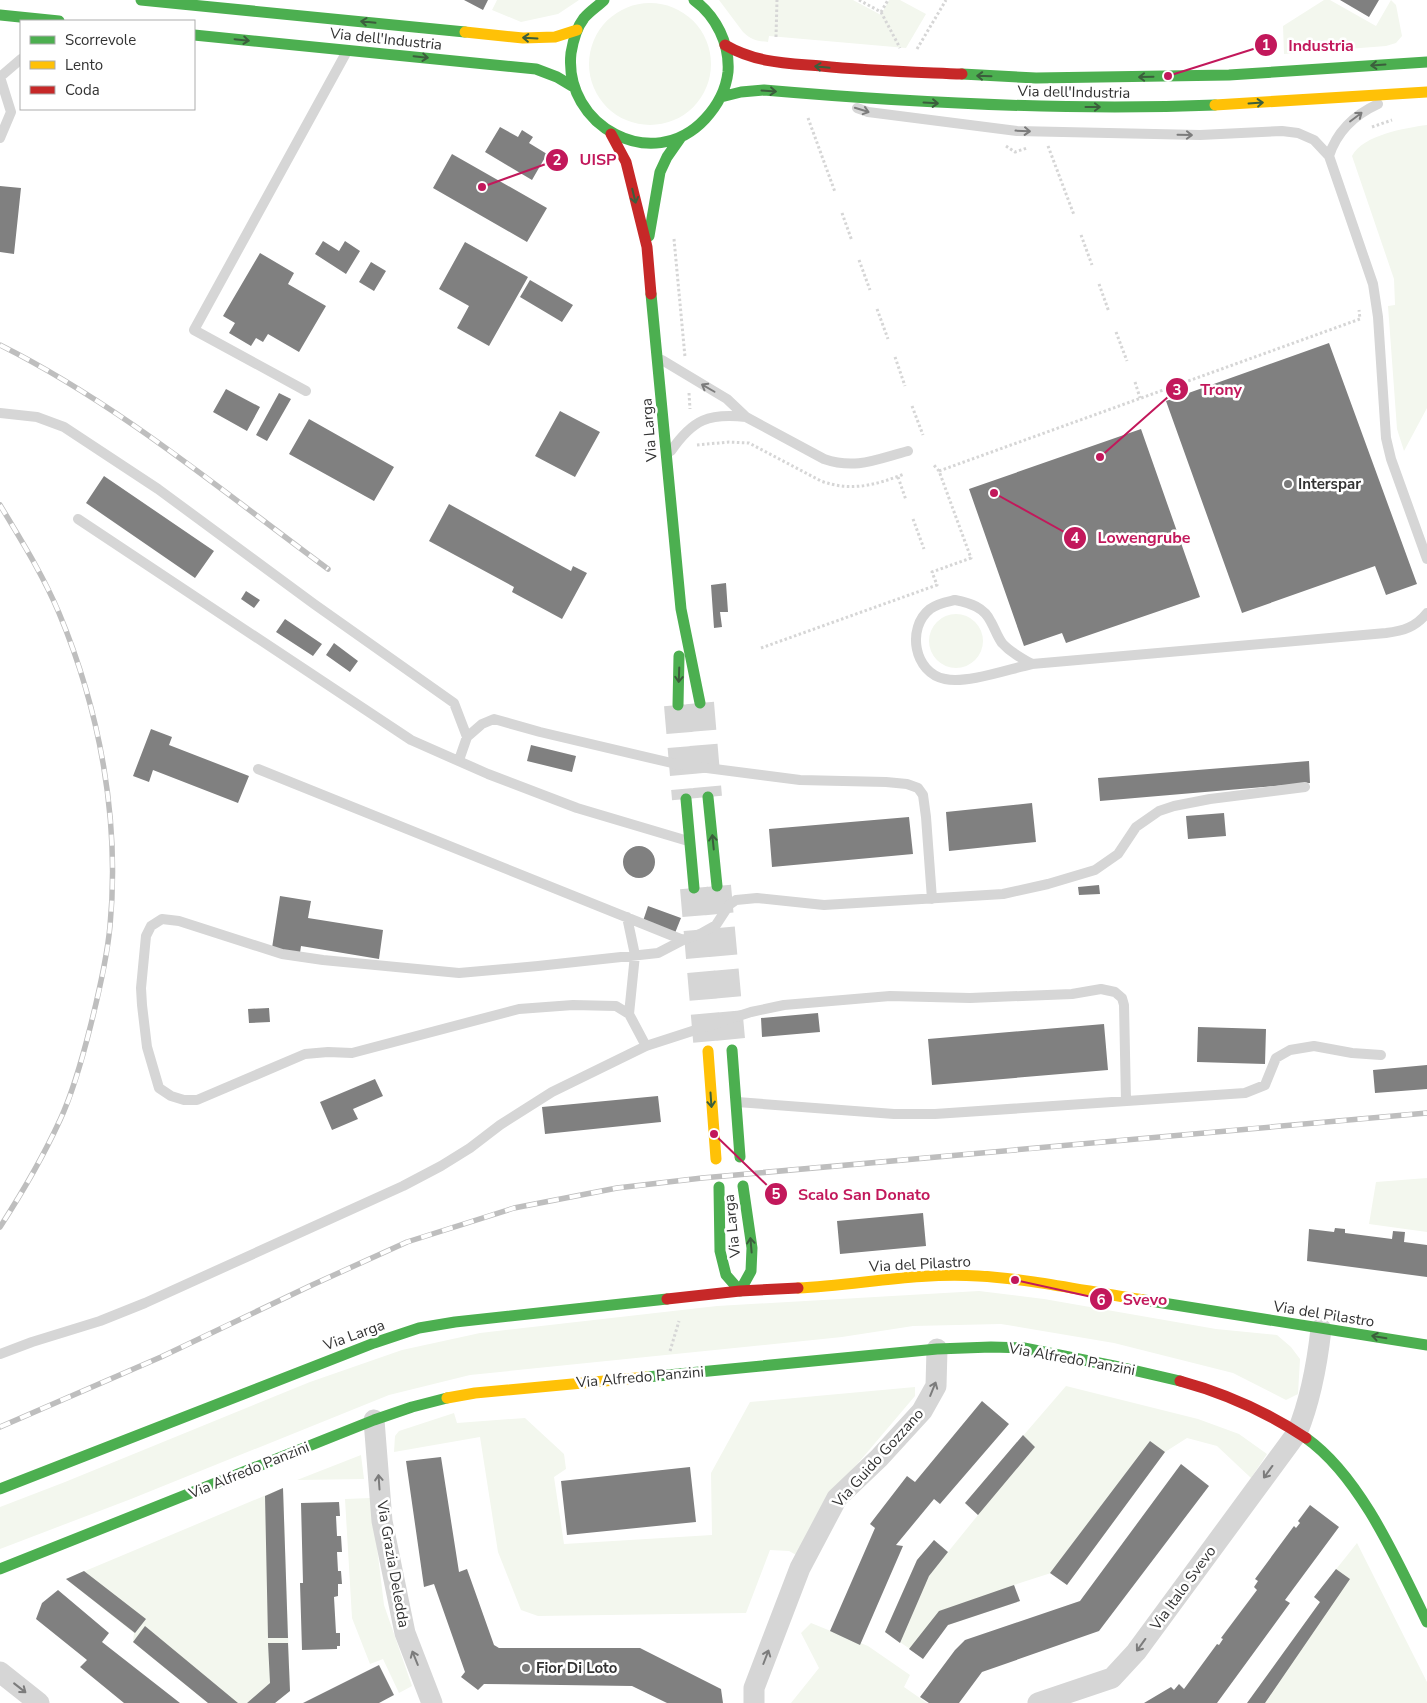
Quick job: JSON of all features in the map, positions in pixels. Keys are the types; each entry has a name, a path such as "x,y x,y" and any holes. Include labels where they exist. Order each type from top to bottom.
{"street":[{"name":"Via dell'Industria","path":"141,0 524,38 555,37 578,30"},
{"path":"604,0 586,16 572,43 570,57 572,86 583,109 591,119 611,134 628,141 646,143 664,142 681,137 698,127 711,114 721,97 728,71 725,45 719,28 710,14 694,0"},
{"path":"0,15 49,20"},
{"name":"Via dell'Industria","path":"195,35 536,70 557,77 572,86"},
{"name":"Via dell'Industria","path":"725,45 741,54 765,61 876,71 1036,78 1220,75 1427,62"},
{"name":"Via dell'Industria","path":"721,97 741,92 764,90 971,105 1153,107 1427,92"},
{"name":"Via Larga","path":"611,134 626,162 647,247 681,609 700,703"},
{"name":"Via Larga","path":"647,247 660,172 667,156 681,137"},
{"name":"Via Larga","path":"678,705 681,609"},
{"path":"708,797 718,886"},
{"path":"686,799 694,888"},
{"path":"732,1050 740,1157"},
{"path":"708,1051 716,1159"},
{"name":"Via Larga","path":"740,1291 751,1271 752,1248 743,1186"},
{"name":"Via Larga","path":"719,1187 720,1251 726,1275 740,1291"},
{"name":"Via del Pilastro","path":"740,1291 814,1287 939,1276 977,1276 1015,1280 1427,1345"},
{"name":"Via Larga","path":"0,1489 374,1343 419,1328 455,1322 740,1291"},
{"path":"1297,1433 1312,1387 1325,1329"},
{"name":"Via Alfredo Panzini","path":"0,1569 374,1420 442,1397 937,1349 985,1346 1024,1348 1153,1374 1192,1384 1247,1405 1297,1433 1316,1446 1355,1491 1381,1534 1427,1622"},
{"name":"Via Guido Gozzano","path":"754,1703 754,1688 800,1568 837,1498 879,1458 922,1411 936,1386 937,1349"},
{"name":"Via Grazia Deledda","path":"374,1420 382,1521 405,1633 432,1703"},
{"name":"Via Italo Svevo","path":"1038,1703 1112,1678 1136,1652 1297,1433"},
{"path":"0,1672 39,1703"}],"lane":[{"path":"306,391 194,330 348,50"},
{"path":"0,138 11,112 0,77 20,60"},
{"path":"1329,156 1332,144 1340,132 1356,117 1369,108 1405,93"},
{"path":"815,95 868,112 1017,131 1200,136 1282,132 1298,133 1314,140 1329,156 1373,284 1378,317 1386,438 1391,458 1427,559"},
{"path":"657,356 675,369 726,399 746,417 824,459 838,464 860,464 908,451"},
{"path":"0,413 37,417 64,427 158,489 314,604 454,703 467,737"},
{"path":"667,458 681,437 699,422 707,418 726,415 746,417"},
{"path":"78,519 411,740 488,774 577,808 689,842"},
{"path":"1032,664 1014,654 1003,644 990,620 982,610 969,603 955,600 942,603 929,610 920,621 916,634 916,648 921,661 930,672 942,679 956,681 1032,664 1403,631 1416,624 1427,613"},
{"path":"459,760 467,737 482,724 494,719 540,732 676,764 800,780 907,784 918,788 923,795 932,899"},
{"path":"258,769 683,940"},
{"path":"646,1046 629,1014 616,1006 574,1005 519,1009 352,1053 328,1052 305,1054 197,1100 184,1100 171,1096 160,1088 147,1047 141,988 146,936 151,926 162,919 171,920 282,954 351,963 459,973 658,953 683,940 700,934 716,924 729,905 736,900 757,898 824,905 1003,894 1048,884 1095,870 1118,854 1136,827 1159,811 1210,799 1305,787"},
{"path":"627,917 635,955 629,1014"},
{"path":"0,1354 100,1321 144,1303 403,1186 470,1148 500,1125 552,1092 646,1046 751,1012 784,1005 890,996 970,998 1072,994 1101,989 1115,992 1122,998 1124,1005 1126,1100"},
{"path":"736,1102 894,1114 935,1114 1244,1093 1265,1085 1276,1058 1290,1050 1314,1046 1352,1053 1381,1055"}],"path":[{"path":"777,0 777,40"},
{"path":"860,0 881,12 904,56"},
{"path":"881,12 888,0"},
{"path":"913,56 946,0"},
{"path":"806,113 835,192"},
{"path":"1366,130 1398,118"},
{"path":"1048,146 1074,215"},
{"path":"842,213 852,241"},
{"path":"1081,235 1092,265"},
{"path":"674,238 686,365"},
{"path":"859,260 870,290"},
{"path":"1099,284 1109,312"},
{"path":"939,471 1360,319 1359,306"},
{"path":"877,309 888,339"},
{"path":"1116,332 1127,361"},
{"path":"894,357 905,386"},
{"path":"1135,382 1140,398"},
{"path":"688,386 690,410"},
{"path":"912,406 923,435"},
{"path":"761,648 937,585 932,572 971,558 939,471 933,464"},
{"path":"898,477 906,500"},
{"path":"913,519 924,548"}],"shaded area":[{"path":"497,0 579,0 558,14 521,22 492,10"},
{"path":"719,0 853,0 881,15 889,0 900,0 926,14 906,48 769,36 768,42 754,40 746,35"},
{"path":"1324,0 1330,0 1376,26 1391,0 1396,5 1402,36 1396,43 1386,46 1284,54 1283,26"},
{"path":"650,3 662,4 673,8 684,13 693,21 701,30 706,41 710,52 710,76 706,87 701,98 693,107 684,115 673,120 662,124 650,125 638,124 627,120 616,115 607,107 599,98 594,87 590,76 589,64 590,52 594,41 599,30 607,21 616,13 627,8 638,4"},
{"path":"1427,125 1427,408 1404,451 1397,429 1388,306 1395,305 1394,279 1352,156 1357,149 1375,138 1408,128"},
{"path":"951,614 961,614 971,618 979,626 983,641 979,656 971,664 961,668 951,668 941,664 933,656 929,646 929,636 933,626 941,618"},
{"path":"1427,1178 1427,1232 1369,1224 1376,1182"},
{"path":"979,1291 1044,1299 1216,1329 1277,1335 1291,1347 1300,1359 1298,1394 1286,1400 1233,1373 1114,1343 1001,1324 913,1326 842,1337 470,1375 389,1395 131,1499 0,1549 0,1507 310,1382 402,1350 480,1333 717,1306"},
{"path":"1066,1386 1198,1419 1239,1434 1267,1454 1251,1478 1217,1446 1187,1438 1165,1452 1067,1585 1051,1573 1014,1585 1020,1601 948,1625 910,1649 885,1632 917,1560 934,1540 948,1552 978,1515 965,1503"},
{"path":"915,1387 915,1396 831,1495 800,1557 789,1551 770,1550 746,1613 538,1616 521,1610 498,1552 480,1437 394,1452 395,1436 399,1431 454,1413 457,1423 525,1418 564,1454 566,1469 554,1477 564,1544 712,1535 711,1473 750,1402"},
{"path":"361,1455 364,1479 297,1480"},
{"path":"283,1488 290,1691 275,1703 208,1703 133,1642 134,1633 66,1579"},
{"path":"371,1498 384,1605 412,1686 399,1693 383,1659 370,1664 352,1618 345,1499"},
{"path":"1357,1543 1427,1682 1427,1703 1247,1703 1320,1602 1314,1597"},
{"path":"811,1623 868,1646 910,1675 904,1687 927,1703 791,1703 819,1668 801,1633"}],"building":[{"path":"464,0 488,0 483,10"},
{"path":"1340,0 1379,0 1369,17"},
{"path":"500,127 518,137 522,130 533,137 529,143 547,154 532,180 485,152"},
{"path":"452,154 547,208 527,242 433,188"},
{"path":"0,186 21,188 14,254 0,252"},
{"path":"323,241 339,251 345,241 360,251 346,274 315,254"},
{"path":"465,242 528,277 489,346 457,328 469,306 439,289"},
{"path":"260,253 294,273 288,284 326,306 299,352 268,334 263,342 256,338 251,346 229,333 235,323 223,316"},
{"path":"371,262 386,271 374,291 359,282"},
{"path":"530,280 573,305 562,322 520,297"},
{"name":"Interspar","path":"1329,343 1417,584 1386,595 1375,566 1242,613 1166,401"},
{"path":"226,389 260,407 247,431 213,412"},
{"path":"279,393 291,399 267,441 256,435"},
{"path":"560,411 600,432 575,477 535,456"},
{"path":"309,419 394,467 374,501 289,454"},
{"path":"1141,429 1200,597 1066,643 1062,633 1024,646 969,489"},
{"path":"104,476 214,551 195,578 86,503"},
{"path":"449,504 571,571 573,566 587,573 562,619 512,592 514,587 429,541"},
{"path":"726,583 728,612 720,612 722,627 714,628 711,585"},
{"path":"246,591 260,600 254,608 241,599"},
{"path":"285,619 322,644 313,656 276,632"},
{"path":"334,643 358,661 350,672 326,655"},
{"path":"151,729 172,737 169,745 249,776 238,803 153,770 149,782 133,776"},
{"path":"531,745 576,756 572,772 527,761"},
{"path":"1309,761 1310,783 1100,801 1098,778"},
{"path":"1032,803 1036,842 949,851 946,812"},
{"path":"1224,813 1226,836 1188,839 1186,816"},
{"path":"909,817 913,854 772,867 769,829"},
{"path":"639,846 650,851 655,862 650,873 639,878 628,873 623,862 628,851"},
{"path":"1099,885 1100,894 1079,895 1078,887"},
{"path":"280,896 311,901 308,918 383,930 379,959 301,946 300,953 272,948"},
{"path":"648,906 681,918 675,933 643,921"},
{"path":"269,1008 270,1022 249,1023 248,1009"},
{"path":"818,1013 820,1032 762,1037 761,1018"},
{"path":"1104,1024 1108,1070 932,1085 928,1039"},
{"path":"1198,1027 1266,1029 1265,1064 1197,1062"},
{"path":"1427,1065 1427,1089 1375,1093 1373,1070"},
{"path":"375,1079 383,1096 353,1109 358,1119 332,1130 320,1102"},
{"path":"658,1096 661,1122 545,1134 542,1107"},
{"path":"923,1213 926,1246 840,1254 837,1221"},
{"path":"1335,1228 1345,1229 1345,1233 1392,1239 1393,1231 1405,1232 1404,1242 1427,1245 1427,1277 1307,1261 1309,1229 1334,1232"},
{"path":"982,1401 1009,1424 940,1504 934,1499 896,1545 903,1546 860,1645 830,1631 875,1528 870,1524 907,1476 915,1482"},
{"path":"1023,1435 1035,1447 978,1515 965,1503"},
{"path":"1150,1441 1165,1452 1067,1585 1050,1573"},
{"path":"441,1457 459,1572 467,1569 494,1645 499,1648 640,1648 721,1689 723,1703 667,1703 632,1686 484,1684 478,1690 461,1677 465,1672 434,1584 424,1587 406,1461"},
{"path":"1181,1464 1209,1486 1099,1631 982,1672 959,1703 929,1703 920,1697 955,1650 965,1640 1080,1601"},
{"path":"690,1467 696,1522 567,1535 561,1481"},
{"path":"283,1488 288,1638 268,1638 265,1496"},
{"path":"339,1502 340,1516 336,1516 337,1536 341,1536 342,1552 337,1552 338,1571 341,1571 342,1584 338,1584 338,1596 334,1597 336,1633 340,1633 340,1646 337,1646 337,1649 302,1650 300,1583 303,1583 301,1503"},
{"path":"1310,1505 1339,1527 1285,1600 1290,1603 1217,1703 1144,1703 1171,1687 1174,1690 1179,1684 1184,1689 1217,1644 1219,1645 1223,1639 1221,1638 1257,1590 1254,1587 1258,1581 1255,1579 1294,1526 1296,1528 1300,1523 1298,1521"},
{"path":"934,1540 948,1552 929,1576 900,1643 885,1632 917,1560"},
{"path":"1336,1569 1350,1579 1265,1703 1247,1703 1320,1602 1314,1597"},
{"path":"84,1571 146,1619 135,1633 66,1579"},
{"path":"1014,1585 1020,1601 948,1625 923,1659 909,1649 939,1611"},
{"path":"58,1590 109,1633 102,1642 180,1703 124,1703 80,1667 87,1660 36,1619 42,1603"},
{"path":"145,1626 238,1703 208,1703 133,1642"},
{"path":"268,1643 288,1643 290,1691 275,1703 247,1703 270,1683"},
{"path":"379,1665 394,1695 379,1703 303,1703"}],"tunnel":[{"path":"700,703 708,797"},
{"path":"678,705 686,799"},
{"path":"717,886 732,1050"},
{"path":"694,888 708,1051"}],"railway":[{"path":"0,345 44,368 128,421 209,479 328,569"},
{"path":"0,505 53,599 86,688 104,766 112,846 109,938 100,988 74,1085 47,1148 0,1227"},
{"path":"0,1427 161,1357 407,1242 514,1208 617,1188 702,1178 1427,1113"}],"traffic: fast":[{"path":"141,0 465,32"},
{"path":"604,0 584,18 577,30 573,44 571,53 572,79 581,102 596,121 616,134 638,142 661,143 684,135 705,119 720,97 727,79 728,62 724,41 715,22 694,0"},
{"path":"0,15 49,20"},
{"path":"195,35 536,69 557,77 572,86"},
{"path":"962,74 1036,78 1229,75 1427,62"},
{"path":"721,97 741,92 764,90 989,105 1102,107 1215,105"},
{"path":"649,236 660,172 667,157 681,137"},
{"path":"651,294 681,609 700,703"},
{"path":"678,705 679,656"},
{"path":"708,797 717,886"},
{"path":"686,799 694,888"},
{"path":"732,1050 740,1157"},
{"path":"740,1291 751,1271 752,1248 743,1186"},
{"path":"719,1187 720,1251 726,1275 740,1291"},
{"path":"0,1489 374,1343 419,1328 455,1322 667,1299"},
{"path":"1144,1300 1427,1345"},
{"path":"647,1377 937,1349 991,1347 1024,1348 1180,1381"},
{"path":"0,1569 374,1420 447,1398"},
{"path":"1306,1438 1326,1455 1361,1498 1390,1548 1427,1622"}],"traffic: slow":[{"path":"465,32 523,38 555,37 577,30"},
{"path":"1215,105 1427,92"},
{"path":"708,1051 716,1159"},
{"path":"798,1288 910,1277 956,1275 1040,1283 1144,1300"},
{"path":"447,1398 475,1393 647,1377"}],"traffic: jam":[{"path":"725,45 760,59 783,63 839,68 962,74"},
{"path":"611,134 626,162 647,247 651,294"},
{"path":"667,1299 740,1291 798,1288"},
{"path":"1180,1381 1213,1391 1245,1404 1306,1438"}],"place":[{"name":"Industria","path":"1168,76"},
{"name":"UISP","path":"482,187"},
{"name":"Trony","path":"1100,457"},
{"name":"Interspar","path":"1288,484"},
{"name":"Lowengrube","path":"994,493"},
{"name":"Scalo San Donato","path":"714,1134"},
{"name":"Svevo","path":"1015,1280"},
{"name":"Fior Di Loto","path":"526,1668"}]}
